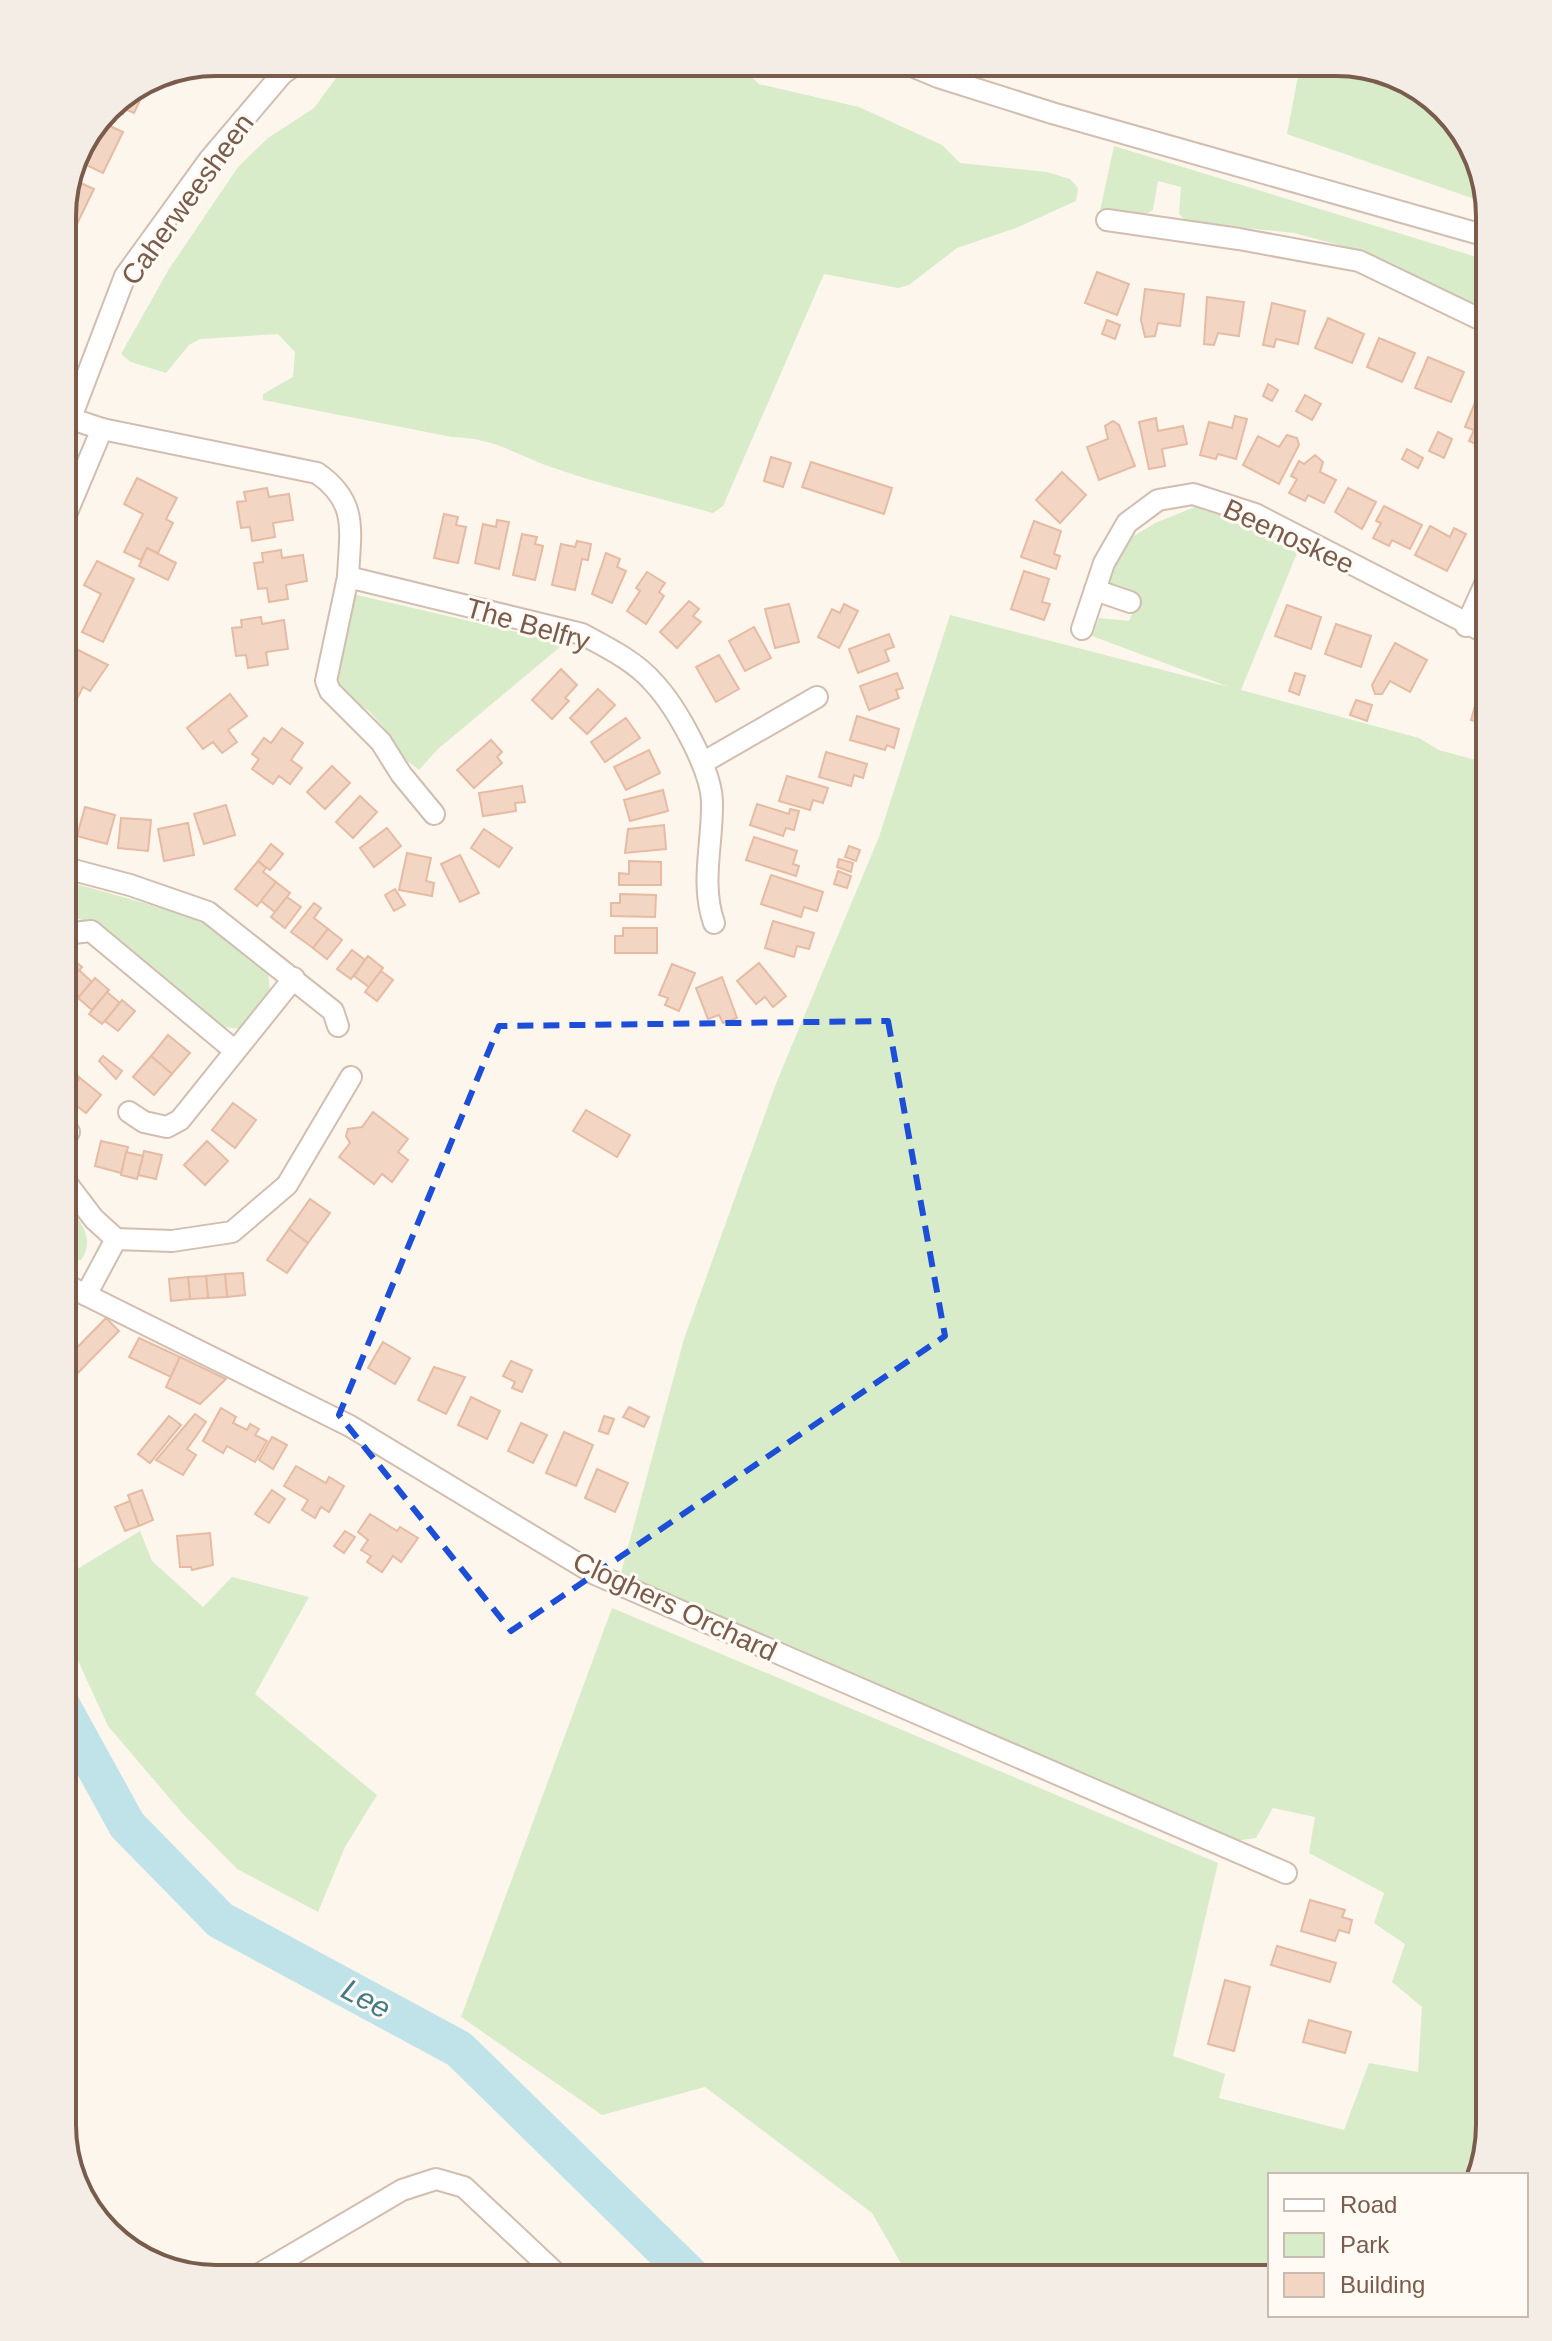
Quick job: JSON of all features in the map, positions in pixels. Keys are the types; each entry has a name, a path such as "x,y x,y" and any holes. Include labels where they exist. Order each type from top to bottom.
{"street":[{"name":"Caherweesheen","path":"76,408 125,276 209,160 280,76"},
{"path":"936,76 1052,113 1476,233"},
{"path":"1107,220 1239,239 1359,261 1476,317"},
{"path":"76,420 102,429 317,473 335,485 346,502 350,523 348,577 326,681 330,691 381,742 401,774 434,814"},
{"path":"76,491 102,429"},
{"name":"Beenoskee","path":"1082,629 1104,563 1127,523 1158,500 1193,494 1255,514 1476,630"},
{"name":"The Belfry","path":"348,577 582,634 610,648 654,682 704,762 712,800 706,893 714,923"},
{"path":"1095,590 1130,602"},
{"path":"1466,626 1476,604"},
{"path":"704,762 817,697"},
{"path":"76,871 130,885 208,912 333,1011 338,1026"},
{"path":"76,933 91,931 234,1050"},
{"path":"129,1112 144,1122 167,1127 180,1120 294,978"},
{"path":"76,1195 94,1219 116,1239 172,1241 232,1232 287,1185 351,1077"},
{"path":"86,1295 116,1239"},
{"name":"Cloghers Orchard","path":"76,1290 350,1426 595,1574 1286,1873"},
{"path":"275,2265 402,2190 436,2179 464,2187 547,2265"}],"highlighted area":[{"path":"888,1021 945,1336 511,1631 339,1415 499,1026"}],"green space":[{"path":"338,76 751,76 759,84 859,107 942,145 960,163 1047,172 1070,179 1078,188 1076,201 1016,228 957,248 909,285 898,288 824,274 723,506 713,513 571,474 481,441 263,400 263,394 293,377 295,352 278,334 200,339 189,345 166,373 131,362 121,354 169,269 238,167 268,138 314,108"},
{"path":"1298,76 1345,76 1381,83 1414,100 1441,124 1465,162 1475,199 1287,134"},
{"path":"1114,146 1476,257 1476,309 1339,245 1294,233 1187,222 1179,214 1181,187 1158,181 1153,210 1146,214 1100,211"},
{"path":"1195,507 1236,521 1297,553 1241,690 1419,738 1439,750 1476,760 1475,2143 1467,2173 1268,2173 1268,2265 902,2265 872,2213 705,2087 602,2115 461,2017 612,1608 1218,1863 1173,2056 1225,2074 1219,2098 1344,2130 1369,2063 1418,2072 1422,2007 1392,1982 1405,1944 1374,1923 1384,1893 1309,1853 1315,1817 1273,1808 1256,1838 1234,1841 621,1573 684,1339 777,1081 879,837 950,615 1229,687 1092,636 1099,618 1129,621 1139,598 1104,586 1127,540 1155,523"},
{"path":"357,595 551,640 560,647 438,749 419,770 398,754 385,729 370,712 334,686 352,598"},
{"path":"76,884 197,918 261,965 268,973 270,991 241,1029 224,1027 91,922 76,918"},
{"path":"76,1216 87,1243 81,1260 76,1261"},
{"path":"140,1531 152,1561 203,1607 232,1577 309,1597 255,1694 377,1795 345,1847 318,1912 237,1869 183,1814 108,1726 76,1656 76,1570"}],"water":[{"path":"76,1717 94,1746 76,1755"}],"building":[{"path":"141,99 134,113 126,109"},
{"path":"110,126 123,132 103,173 86,165 90,154"},
{"path":"80,183 94,189 76,226"},
{"path":"1097,272 1129,284 1117,315 1085,303"},
{"path":"1145,289 1184,294 1180,326 1158,323 1155,336 1145,337 1141,320"},
{"path":"1207,297 1244,302 1239,336 1218,333 1214,345 1204,344"},
{"path":"1272,303 1305,311 1298,344 1276,339 1274,347 1263,345"},
{"path":"1328,318 1364,334 1352,363 1315,348"},
{"path":"1107,320 1120,325 1115,339 1102,334"},
{"path":"1379,338 1415,353 1402,382 1367,367"},
{"path":"1428,357 1464,372 1451,402 1415,388"},
{"path":"1268,384 1278,390 1272,401 1263,396"},
{"path":"1305,395 1321,404 1312,420 1296,411"},
{"path":"1476,400 1476,444 1469,441 1474,430 1465,427"},
{"path":"1235,416 1247,419 1236,459 1218,454 1216,459 1200,455 1209,422 1232,428"},
{"path":"1156,418 1158,431 1183,426 1187,444 1162,449 1165,466 1149,469 1139,422"},
{"path":"1113,421 1119,425 1135,466 1099,480 1087,447 1108,439 1105,426"},
{"path":"1438,432 1452,439 1444,458 1429,451"},
{"path":"1287,435 1297,438 1299,445 1279,484 1243,465 1258,436 1279,447"},
{"path":"1407,449 1423,458 1418,468 1402,459"},
{"path":"1315,455 1323,462 1320,472 1336,480 1324,503 1308,495 1305,501 1289,493 1297,479 1291,476 1299,461 1304,464"},
{"path":"771,457 791,463 783,487 764,481"},
{"path":"811,462 892,488 884,514 802,487"},
{"path":"1062,472 1086,495 1060,523 1036,500"},
{"path":"137,478 177,498 166,519 173,523 158,553 147,548 141,560 124,552 143,514 124,504"},
{"path":"267,488 269,497 289,494 293,520 273,523 275,537 252,541 250,527 241,528 237,502 246,501 244,492"},
{"path":"1348,488 1376,502 1362,529 1335,512"},
{"path":"1384,506 1422,525 1410,549 1392,540 1389,546 1373,538 1381,523 1376,521"},
{"path":"444,514 458,517 456,525 466,527 458,563 434,558"},
{"path":"497,520 509,522 499,569 475,563 483,524 496,527"},
{"path":"1034,521 1061,531 1054,554 1060,556 1056,569 1021,557"},
{"path":"1430,526 1450,537 1454,528 1466,534 1447,571 1415,555"},
{"path":"522,534 537,537 535,544 543,546 535,580 513,575"},
{"path":"577,541 591,544 588,560 582,559 575,590 552,585 561,544 575,547"},
{"path":"147,548 176,563 168,580 139,566"},
{"path":"281,550 282,558 303,555 307,581 286,585 288,599 269,602 267,588 258,589 254,563 263,562 262,553"},
{"path":"606,553 620,559 617,567 626,571 612,603 592,594"},
{"path":"97,561 134,579 103,642 82,632 101,594 84,585"},
{"path":"1024,571 1049,579 1042,602 1050,604 1044,620 1011,609"},
{"path":"647,572 665,583 659,592 664,596 646,624 627,611 640,591 636,588"},
{"path":"689,601 699,609 693,616 701,622 677,648 660,632"},
{"path":"789,604 799,642 775,648 765,609"},
{"path":"844,604 858,611 839,648 818,637 832,609 840,613"},
{"path":"1287,605 1321,617 1311,649 1275,636"},
{"path":"261,617 262,624 284,620 288,649 266,652 268,665 248,668 246,655 236,656 232,628 242,627 241,620"},
{"path":"1336,624 1371,636 1361,667 1325,654"},
{"path":"754,627 771,658 745,671 729,641"},
{"path":"889,634 894,647 885,650 889,661 858,673 849,649"},
{"path":"1395,643 1427,660 1410,692 1390,681 1382,694 1375,694 1372,685"},
{"path":"76,649 108,665 90,691 83,687 76,701"},
{"path":"719,655 739,689 716,702 696,667"},
{"path":"561,669 577,685 565,698 569,701 552,719 532,700"},
{"path":"897,673 903,688 896,690 899,698 869,710 860,686"},
{"path":"1295,673 1305,676 1299,695 1289,691"},
{"path":"598,689 615,705 587,734 570,718"},
{"path":"230,694 247,716 228,730 237,742 222,753 213,742 203,749 187,728"},
{"path":"1356,700 1372,705 1367,721 1350,715"},
{"path":"1476,702 1476,721 1471,720"},
{"path":"857,716 899,729 894,748 887,745 885,750 850,740"},
{"path":"626,718 640,738 605,762 591,742"},
{"path":"282,728 303,743 291,760 302,768 290,784 279,776 273,784 252,769 259,759 252,754 264,738 271,743"},
{"path":"491,740 502,752 497,757 502,763 474,788 457,770"},
{"path":"649,750 660,773 626,790 614,767"},
{"path":"826,752 867,764 863,778 854,775 851,786 819,777"},
{"path":"332,766 350,783 325,809 307,792"},
{"path":"787,776 828,788 823,803 813,800 810,810 779,801"},
{"path":"522,786 525,802 515,803 516,811 483,816 479,793"},
{"path":"663,790 668,811 630,821 624,800"},
{"path":"360,796 377,812 353,838 336,822"},
{"path":"757,804 789,814 790,809 799,811 794,830 786,828 783,836 750,825"},
{"path":"226,805 235,835 204,844 194,814"},
{"path":"85,807 115,815 107,844 77,836"},
{"path":"121,818 151,820 148,851 118,848"},
{"path":"188,823 194,855 164,861 158,829"},
{"path":"664,825 666,849 625,853 628,829"},
{"path":"387,828 401,846 374,867 360,848"},
{"path":"484,829 512,848 499,867 471,848"},
{"path":"754,837 797,851 793,864 799,866 796,876 746,860"},
{"path":"271,844 283,854 270,870 258,861"},
{"path":"849,846 860,850 856,861 845,857"},
{"path":"407,853 431,858 426,881 434,883 432,896 399,890"},
{"path":"460,855 479,893 460,902 441,864"},
{"path":"839,859 853,863 851,872 837,867"},
{"path":"258,861 266,868 263,872 276,882 257,906 235,889"},
{"path":"629,861 661,862 661,885 619,885 619,873 629,874"},
{"path":"838,871 851,876 847,888 834,884"},
{"path":"771,875 823,892 817,911 804,907 801,917 761,904"},
{"path":"276,882 290,893 275,912 261,901"},
{"path":"395,889 405,905 394,911 385,895"},
{"path":"620,894 656,895 655,917 611,916 611,903 620,903"},
{"path":"287,897 301,907 285,928 271,917"},
{"path":"314,903 321,908 314,918 328,929 313,948 291,932"},
{"path":"773,921 814,933 809,949 797,946 794,957 765,948"},
{"path":"623,928 657,928 657,953 615,953 615,936 623,936"},
{"path":"328,929 342,940 327,959 313,948"},
{"path":"352,950 365,960 351,979 337,969"},
{"path":"368,956 383,968 369,987 354,976"},
{"path":"759,963 786,996 773,1007 765,997 756,1004 737,981"},
{"path":"672,964 695,973 679,1011 665,1005 668,998 659,995"},
{"path":"79,970 92,982 76,1001 76,974"},
{"path":"381,971 393,980 377,1001 365,992"},
{"path":"722,977 737,1018 723,1023 719,1015 708,1019 696,988"},
{"path":"95,978 109,990 92,1010 78,998"},
{"path":"107,992 120,1003 102,1024 89,1014"},
{"path":"122,1000 135,1011 118,1031 105,1021"},
{"path":"168,1035 190,1053 172,1074 151,1056"},
{"path":"103,1056 122,1071 116,1079 99,1061"},
{"path":"151,1056 172,1074 154,1095 133,1077"},
{"path":"80,1078 101,1095 86,1113 76,1105 76,1083"},
{"path":"233,1103 256,1120 235,1148 212,1130"},
{"path":"586,1110 630,1135 617,1157 573,1131"},
{"path":"373,1112 408,1139 398,1152 408,1160 392,1182 382,1174 374,1184 339,1157 350,1143 346,1136 348,1129 362,1127"},
{"path":"101,1141 128,1147 121,1173 95,1166"},
{"path":"207,1141 228,1161 205,1185 184,1165"},
{"path":"144,1151 162,1155 156,1179 138,1175"},
{"path":"126,1152 143,1156 137,1179 121,1175"},
{"path":"310,1199 330,1213 308,1243 289,1229"},
{"path":"289,1229 308,1243 287,1273 267,1260"},
{"path":"243,1273 245,1295 227,1297 225,1274"},
{"path":"225,1274 227,1297 208,1298 206,1276"},
{"path":"206,1276 208,1298 190,1299 188,1277"},
{"path":"188,1277 190,1299 171,1301 169,1279"},
{"path":"106,1318 119,1331 76,1375 76,1349"},
{"path":"139,1338 180,1357 171,1377 129,1357"},
{"path":"383,1342 410,1358 395,1384 368,1368"},
{"path":"180,1357 226,1379 200,1404 166,1387"},
{"path":"511,1361 532,1370 522,1392 512,1388 515,1382 503,1376"},
{"path":"434,1367 465,1377 446,1414 418,1400"},
{"path":"471,1397 500,1411 487,1439 458,1425"},
{"path":"629,1407 649,1417 644,1427 623,1417"},
{"path":"221,1408 236,1417 233,1423 247,1430 250,1424 259,1429 255,1435 267,1441 255,1462 227,1446 223,1453 203,1441"},
{"path":"195,1414 206,1422 187,1449 196,1455 183,1475 156,1460"},
{"path":"169,1416 181,1425 150,1463 138,1454"},
{"path":"604,1416 614,1419 608,1434 599,1431"},
{"path":"521,1423 547,1435 533,1463 508,1451"},
{"path":"564,1432 593,1445 576,1486 546,1473"},
{"path":"272,1437 287,1445 273,1469 259,1460"},
{"path":"296,1466 326,1483 329,1477 344,1486 329,1512 321,1507 315,1518 302,1510 308,1500 284,1486"},
{"path":"597,1469 628,1483 615,1512 585,1498"},
{"path":"142,1490 153,1520 139,1526 128,1495"},
{"path":"272,1490 285,1499 269,1523 255,1514"},
{"path":"130,1501 139,1526 125,1531 115,1507"},
{"path":"370,1514 397,1531 400,1527 418,1538 401,1562 393,1556 382,1572 367,1562 371,1556 361,1550 368,1540 358,1532"},
{"path":"345,1531 355,1537 344,1553 334,1546"},
{"path":"210,1533 213,1565 192,1570 191,1567 180,1567 177,1536"},
{"path":"1310,1900 1345,1910 1342,1917 1352,1920 1349,1933 1339,1930 1335,1941 1301,1931"},
{"path":"1277,1946 1336,1963 1330,1982 1271,1965"},
{"path":"1225,1980 1250,1987 1234,2051 1208,2044"},
{"path":"1309,2020 1351,2032 1345,2053 1303,2042"}],"waterway":[{"name":"Lee","path":"76,1732 127,1825 220,1920 459,2049 680,2265"}]}
